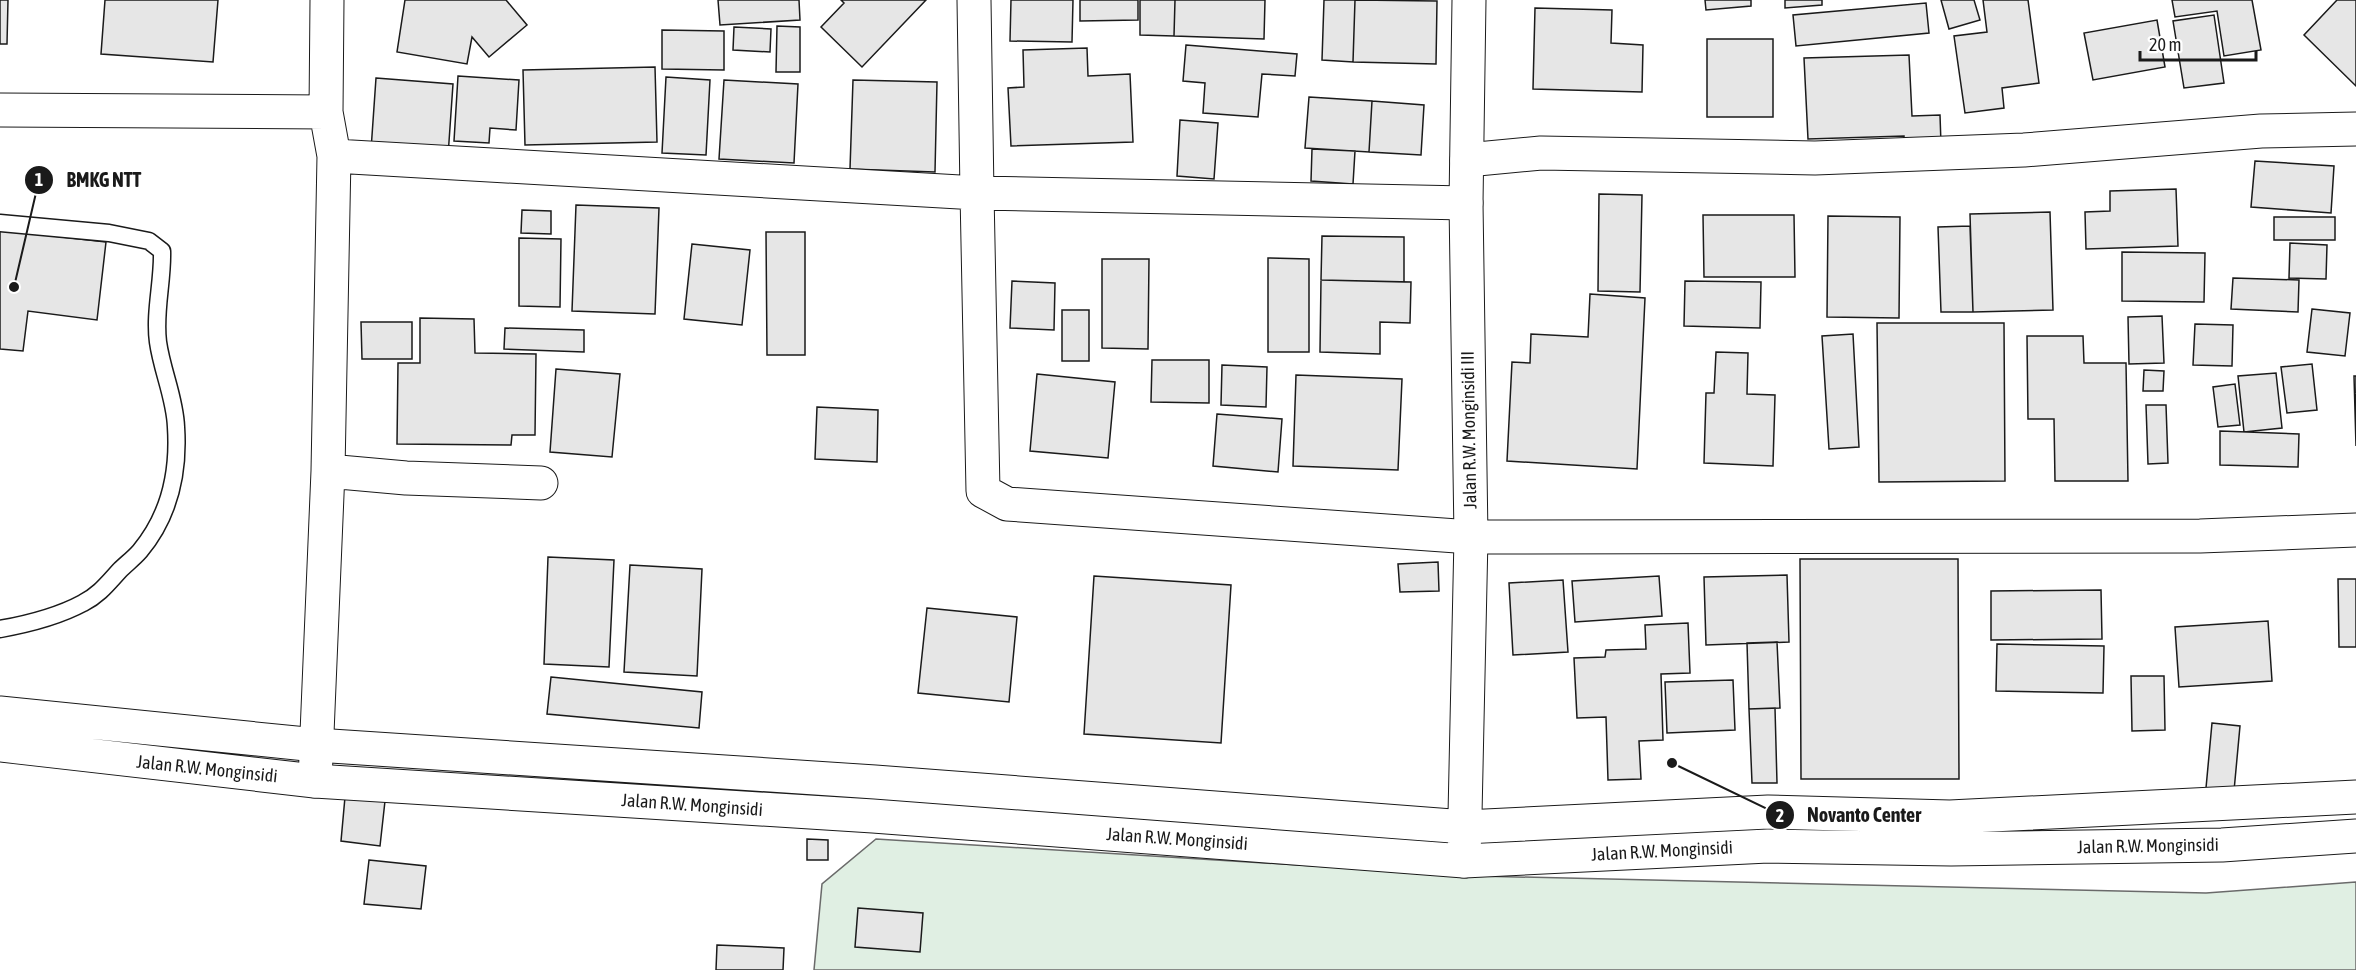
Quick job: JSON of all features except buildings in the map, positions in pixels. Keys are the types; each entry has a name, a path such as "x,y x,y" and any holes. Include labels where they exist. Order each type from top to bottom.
{"street":[{"path":"315,781 328,471 334,156 326,112 327,0"},
{"path":"974,0 981,483 983,491 989,496 1007,504 1471,537 2200,536 2356,531"},
{"name":"Jalan R.W. Monginsidi III","path":"1464,861 1471,537 1466,203 1469,0"},
{"path":"0,111 326,112"},
{"path":"1467,160 1541,153 1827,158 2025,150 2261,131 2356,129"},
{"path":"334,156 977,193 1466,203"},
{"path":"328,471 541,483"},
{"name":"Jalan R.W. Monginsidi","path":"0,713 316,745 875,782 1465,827 1768,812 1950,833 2222,845 2356,837"},
{"name":"Jalan R.W. Monginsidi","path":"0,745 315,781 873,816 1464,861 1768,846 1950,833 2356,797"},
{"path":"873,816 875,782"}],"lane":[{"path":"0,223 109,233 149,241 162,251 163,278 158,300 158,341 176,425 177,463 174,487 162,516 140,550 104,590 83,604 51,617 0,629"}],"green space":[{"path":"876,839 1477,876 2206,893 2356,882 2356,970 814,970 822,884"}],"place":[{"name":"BMKG NTT","path":"14,287"},
{"name":"Novanto Center","path":"1672,763"}]}
